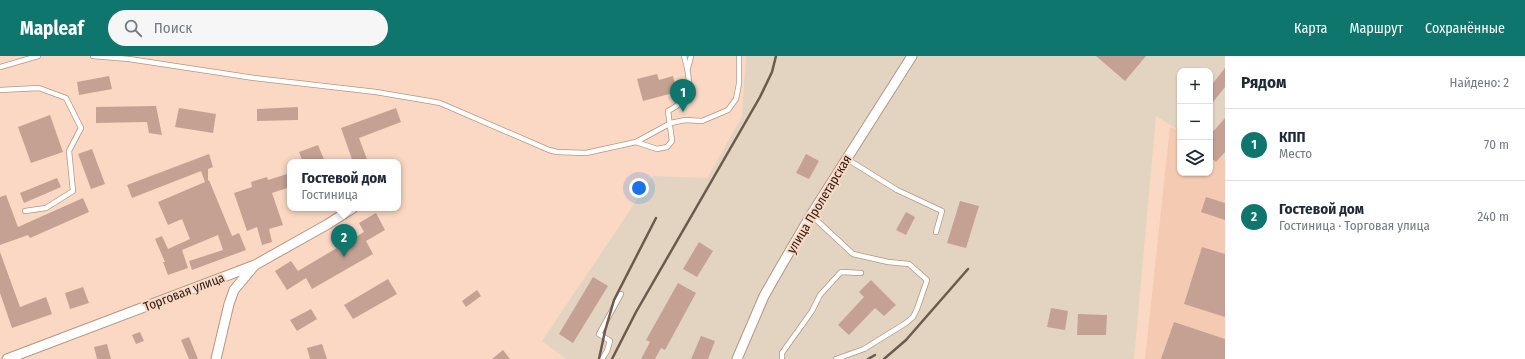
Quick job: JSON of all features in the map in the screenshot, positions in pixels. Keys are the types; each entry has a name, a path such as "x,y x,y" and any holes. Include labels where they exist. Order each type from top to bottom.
{"street":[{"name":"улица Пролетарская","path":"736,359 764,296 811,214 912,56"},
{"name":"Торговая улица","path":"6,359 255,266 348,211"},
{"path":"216,359 229,304 234,290 255,266"}],"lane":[{"path":"0,67 38,56"},
{"path":"93,56 129,59 254,78 376,92 428,101 444,105 549,150 558,152 586,153 636,142 671,123 685,120 702,121 728,110 736,99 739,84 739,56"},
{"path":"636,142 657,149 667,147 672,141 671,123 668,112 679,104 688,92 690,86 684,56"},
{"path":"688,70 691,56"},
{"path":"0,90 39,88 66,98 81,128 69,151 73,191 46,208 25,211"},
{"path":"846,159 897,190 942,210 936,232"},
{"path":"811,214 853,254 888,262 909,264 927,280 922,298 913,317 864,349 836,359"},
{"path":"782,359 782,353 812,311 820,295 841,272 861,273"},
{"path":"602,359 607,351 610,341 599,334 621,294"}],"shaded area":[{"path":"746,56 1225,56 1225,160 1213,152 1213,68 1177,68 1177,129 1156,116 1134,359 566,359 542,341 653,176 707,178 742,117"},
{"path":"1170,127 1177,130 1177,176 1213,176 1213,146 1225,152 1225,359 1145,359"}],"building":[{"path":"1096,56 1146,56 1125,81"},
{"path":"1225,68 1225,87 1213,102 1213,83"},
{"path":"657,74 659,80 673,76 677,92 643,101 637,79"},
{"path":"109,76 112,89 79,95 77,82"},
{"path":"156,106 162,135 149,133 147,122 96,123 96,107"},
{"path":"298,107 298,120 257,121 257,109"},
{"path":"179,108 216,114 213,133 175,127"},
{"path":"396,108 401,122 359,138 367,159 352,159 341,128"},
{"path":"50,115 63,152 31,163 18,127"},
{"path":"1225,118 1225,152 1216,162 1213,160 1213,132"},
{"path":"318,145 324,159 302,159 299,152"},
{"path":"92,149 105,184 91,189 78,154"},
{"path":"209,154 213,167 208,169 208,181 209,180 232,236 239,233 246,250 192,270 189,261 223,250 218,235 182,250 188,268 168,275 163,262 165,262 155,239 162,236 168,249 190,239 182,219 168,225 158,202 205,182 201,171 132,198 127,185"},
{"path":"806,154 819,161 809,179 796,173"},
{"path":"287,174 287,188 272,193 283,225 269,229 272,242 262,245 257,227 247,231 234,193 252,187 251,182 267,177 268,180"},
{"path":"57,178 61,187 24,203 20,193"},
{"path":"6,195 18,227 83,198 89,212 30,238 28,235 0,245 0,197"},
{"path":"1206,197 1225,203 1225,220 1201,212"},
{"path":"960,201 979,206 966,248 947,243"},
{"path":"906,212 915,217 906,235 896,230"},
{"path":"376,213 385,230 366,241 373,254 312,289 306,278 287,290 275,271 291,261 298,271 364,232 359,223"},
{"path":"699,242 713,251 697,277 683,269"},
{"path":"1202,247 1225,254 1225,317 1184,304"},
{"path":"0,252 20,307 46,297 52,314 12,328 0,293"},
{"path":"593,277 608,286 573,343 559,334"},
{"path":"388,279 397,294 353,319 344,305"},
{"path":"871,280 896,305 884,316 875,308 849,335 838,325 864,297 859,292"},
{"path":"678,283 696,293 665,350 661,348 655,359 641,359 650,342 646,340"},
{"path":"83,287 89,303 70,309 65,293"},
{"path":"477,290 481,296 466,307 462,301"},
{"path":"1051,308 1068,311 1065,330 1047,327"},
{"path":"311,309 317,319 297,331 290,320"},
{"path":"1078,314 1107,315 1106,335 1077,335"},
{"path":"1174,322 1225,339 1225,359 1161,359"},
{"path":"140,332 144,341 136,344 132,335"},
{"path":"701,336 715,341 708,359 691,359"},
{"path":"189,337 198,359 189,359 181,340"},
{"path":"107,344 111,359 97,359 94,347"},
{"path":"322,344 327,359 310,359 307,348"},
{"path":"503,350 510,359 492,359"}],"railway":[{"path":"612,359 636,312 760,97 772,72 776,56"},
{"path":"599,359 614,300 656,218"},
{"path":"884,359 906,340 968,269"},
{"path":"868,359 875,355"}],"place":[{"name":"КПП","path":"683,112"},
{"name":"Гостевой дом","path":"344,257"}]}
